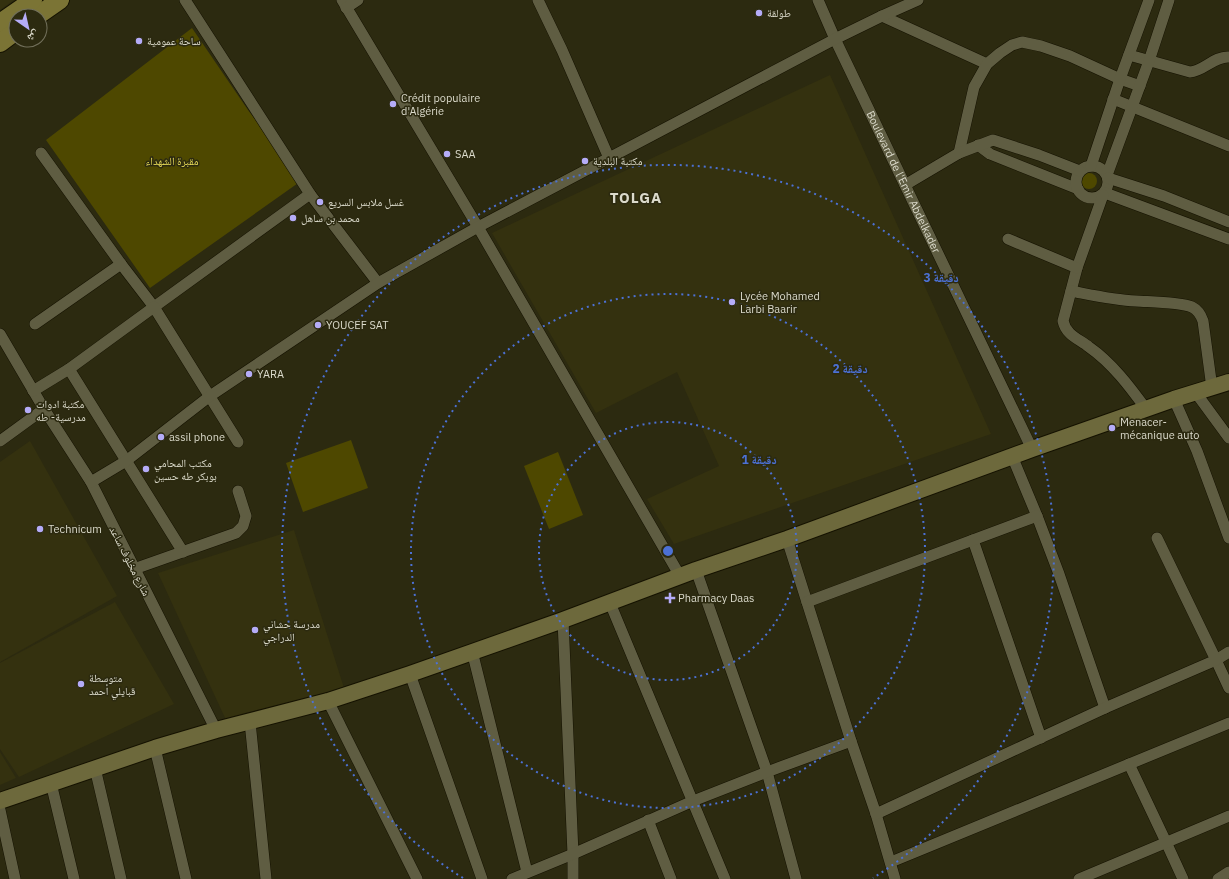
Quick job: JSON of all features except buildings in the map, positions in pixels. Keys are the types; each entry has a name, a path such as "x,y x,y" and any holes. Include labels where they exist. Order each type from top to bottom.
{"main road":[{"path":"0,23 33,0"},
{"path":"48,9 60,0"}],"street":[{"path":"184,0 310,194 378,283"},
{"path":"358,0 344,4 478,227 680,576"},
{"path":"538,0 562,50 609,158"},
{"name":"Boulevard de l'Emir Abdelkader","path":"818,0 905,186 1032,449"},
{"path":"91,482 126,461 210,396 378,283 478,227 835,39 918,0"},
{"path":"1091,166 1113,99 1149,0"},
{"path":"1146,409 1112,366 1090,347 1072,336 1064,326 1063,321 1077,268 1109,183 1108,176 1170,0"},
{"path":"882,16 987,64"},
{"path":"959,153 974,87 987,64 1000,52 1012,45 1022,42 1041,46 1070,56 1120,79 1140,86"},
{"path":"1129,55 1190,72 1200,69 1219,58 1229,57"},
{"path":"1113,99 1229,146"},
{"path":"905,186 959,153 993,140 1039,155 1080,171"},
{"path":"990,154 993,140"},
{"path":"978,145 990,154 1078,189"},
{"path":"41,153 121,264 154,306 238,442"},
{"path":"1229,222 1164,196 1108,176 1097,166 1085,168 1080,171 1077,177 1076,183 1078,189 1081,194 1086,197 1092,198 1104,194 1229,237"},
{"path":"33,391 69,369 310,194"},
{"path":"1008,239 1077,268"},
{"path":"35,324 121,264"},
{"path":"1071,291 1108,299 1164,303 1193,308 1202,315 1212,388"},
{"name":"شارع مخلوف ساعد","path":"0,334 44,409 91,482 216,730"},
{"path":"69,369 183,552"},
{"path":"0,801 155,748 216,730 328,701 410,674 610,603 696,570 1012,456 1174,399 1229,382"},
{"path":"1196,393 1229,438"},
{"path":"1174,399 1197,451 1229,538"},
{"path":"0,442 44,409"},
{"path":"1012,456 1059,574 1105,708"},
{"path":"134,569 236,533 240,530 246,516 238,491"},
{"path":"807,602 1037,516"},
{"path":"787,538 851,741 876,814 895,879"},
{"path":"1157,538 1229,688"},
{"path":"973,540 1041,738"},
{"path":"696,570 767,772 796,879"},
{"path":"610,603 725,879"},
{"path":"563,620 573,879"},
{"path":"472,651 527,872"},
{"path":"876,814 1105,708 1216,660 1229,652"},
{"path":"410,674 482,879"},
{"path":"328,701 417,879"},
{"path":"250,722 266,879"},
{"path":"891,862 1229,723"},
{"path":"512,879 693,801 851,741"},
{"path":"155,748 186,879"},
{"path":"1129,764 1183,879"},
{"path":"95,768 121,879"},
{"path":"51,783 74,879"},
{"path":"0,810 15,879"},
{"path":"1079,879 1229,816"},
{"path":"648,820 671,879"},
{"path":"1218,879 1229,872"}],"shaded area":[{"path":"0,0 14,0 0,10"},
{"name":"Lycée Mohamed Larbi Baarir","path":"830,75 991,434 674,544 647,499 719,466 677,372 596,413 492,233"},
{"name":"Technicum","path":"30,441 117,596 0,662 0,462"},
{"name":"مدرسة حشاني الدراجي","path":"294,530 344,688 226,720 158,573"},
{"name":"متوسطة قبايلي أحمد","path":"115,602 174,704 19,777 0,749 0,663"},
{"path":"0,752 16,778 0,785"}],"green space":[{"name":"مقبرة الشهداء","path":"192,28 248,110 301,181 150,288 46,140"},
{"path":"1086,173 1092,173 1097,178 1095,187 1092,189 1086,189 1081,184 1081,178"},
{"path":"351,440 368,488 303,512 286,463"},
{"path":"558,452 583,515 549,529 524,466"}],"place":[{"name":"طولقة","path":"759,13"},
{"name":"ساحة عمومية","path":"139,41"},
{"name":"Crédit populaire d'Algérie","path":"393,104"},
{"name":"SAA","path":"447,154"},
{"name":"مكتبة البلدية","path":"585,161"},
{"name":"غسل ملابس السريع","path":"320,202"},
{"name":"محمد بن ساهل","path":"293,218"},
{"name":"Lycée Mohamed Larbi Baarir","path":"732,302"},
{"name":"YOUCEF SAT","path":"318,325"},
{"name":"YARA","path":"249,374"},
{"name":"مكتبة ادوات مدرسية- طه","path":"28,410"},
{"name":"Menacer- mécanique auto","path":"1112,428"},
{"name":"assil phone","path":"161,437"},
{"name":"مكتب المحامي بوبكر طه حسين","path":"146,469"},
{"name":"Technicum","path":"40,529"},
{"name":"Pharmacy Daas","path":"670,598"},
{"name":"مدرسة حشاني الدراجي","path":"255,630"},
{"name":"متوسطة قبايلي أحمد","path":"81,684"}],"district":[{"name":"TOLGA","path":"636,197"}]}
